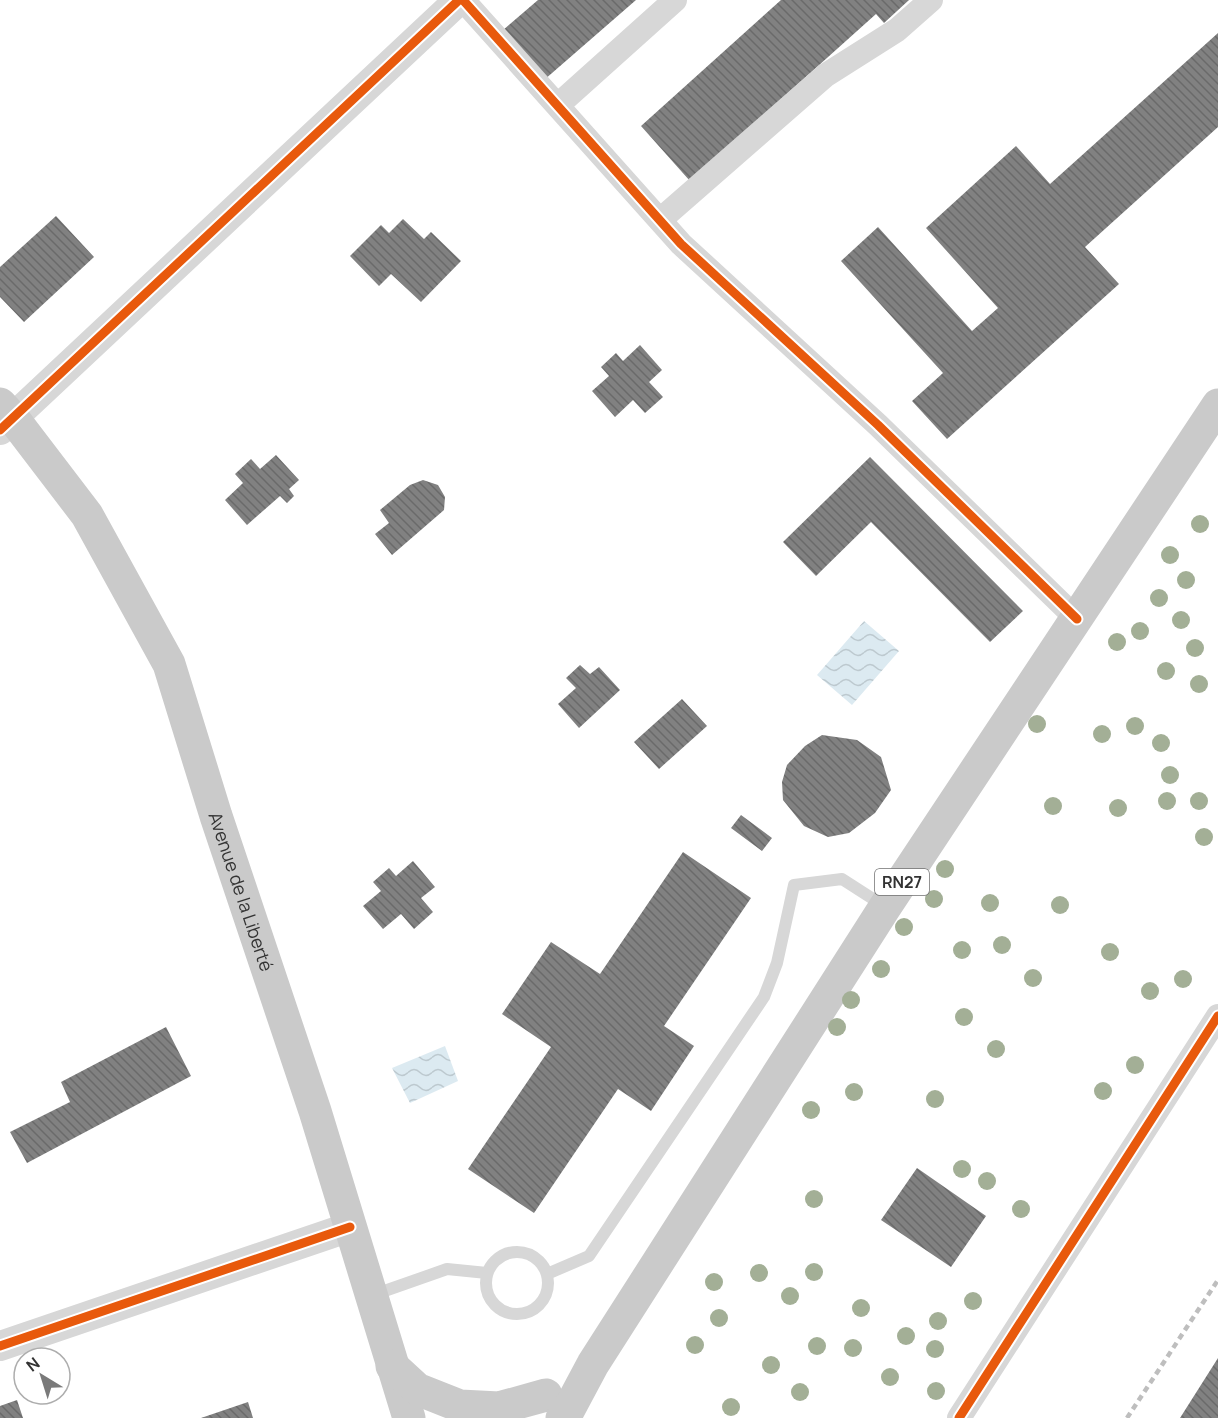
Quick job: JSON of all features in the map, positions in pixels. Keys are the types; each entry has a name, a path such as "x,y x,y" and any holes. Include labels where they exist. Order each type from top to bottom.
{"main road":[{"name":"RN27","path":"554,1407 593,1364 885,907 1218,405"},
{"name":"Avenue de la Liberté","path":"4,418 87,515 169,664 216,816 315,1111 409,1418"},
{"path":"392,1366 417,1389 460,1406 554,1407"},
{"path":"520,1418 554,1407"}],"street":[{"path":"4,418 461,0 681,244 878,426 1077,619"},
{"path":"558,105 675,0"},
{"path":"660,220 826,75 897,30 931,0"},
{"path":"958,1418 1218,1016"},
{"path":"0,1346 350,1227"}],"lane":[{"path":"547,1274 589,1256 764,997 777,963 794,885 842,879 885,907"},
{"path":"519,1252 528,1254 537,1259 547,1274 546,1296 531,1311 509,1314 499,1309 487,1293 487,1273 501,1256 519,1252"},
{"path":"370,1296 447,1269 487,1273"}],"water":[{"path":"864,621 899,651 852,705 817,675"},
{"path":"445,1046 458,1081 410,1103 392,1068"}],"building":[{"path":"538,0 636,0 544,80 502,31"},
{"path":"781,0 909,0 884,23 876,14 690,181 641,126"},
{"path":"1218,33 1218,127 1085,247 1119,284 947,439 912,401 943,373 841,261 878,227 972,331 998,308 926,228 1016,146 1050,184"},
{"path":"56,216 94,257 24,322 0,297 0,267"},
{"path":"403,219 424,239 431,232 461,261 421,302 391,274 379,286 350,256 381,225 389,233"},
{"path":"640,345 662,370 649,382 663,397 645,413 633,400 615,417 592,391 609,376 601,367 616,353 623,361"},
{"path":"276,455 299,480 289,489 294,496 287,503 280,496 247,525 225,500 243,483 235,474 251,459 260,469"},
{"path":"870,457 1023,611 990,642 871,522 816,576 783,542"},
{"path":"423,480 438,485 445,497 444,510 392,555 375,534 389,523 380,510 410,485"},
{"path":"580,665 590,674 599,667 620,690 579,728 558,704 576,688 566,678"},
{"path":"682,699 707,726 659,769 634,742"},
{"path":"822,735 857,740 881,757 891,790 875,813 849,833 828,837 804,826 783,800 782,782 787,765 805,746"},
{"path":"741,815 772,838 762,851 731,828"},
{"path":"683,852 751,898 664,1026 694,1046 651,1111 618,1089 534,1213 468,1169 551,1047 502,1014 551,942 600,974"},
{"path":"413,861 435,887 421,898 433,912 414,929 401,914 383,929 363,906 381,891 373,882 389,868 396,876"},
{"path":"166,1027 191,1076 27,1163 10,1132 70,1102 61,1082"},
{"path":"917,1168 986,1216 951,1267 881,1220"},
{"path":"1218,1358 1218,1418 1180,1418"},
{"path":"12,1402 12,1406 19,1406 23,1418 0,1418 0,1406"},
{"path":"248,1402 253,1418 201,1418"}],"railway":[{"path":"1127,1418 1218,1280"}],"cycle path":[{"path":"0,430 459,0"},
{"path":"463,0 681,244 878,425 1077,619"},
{"path":"959,1418 1218,1016"},
{"path":"0,1346 350,1227"}]}
